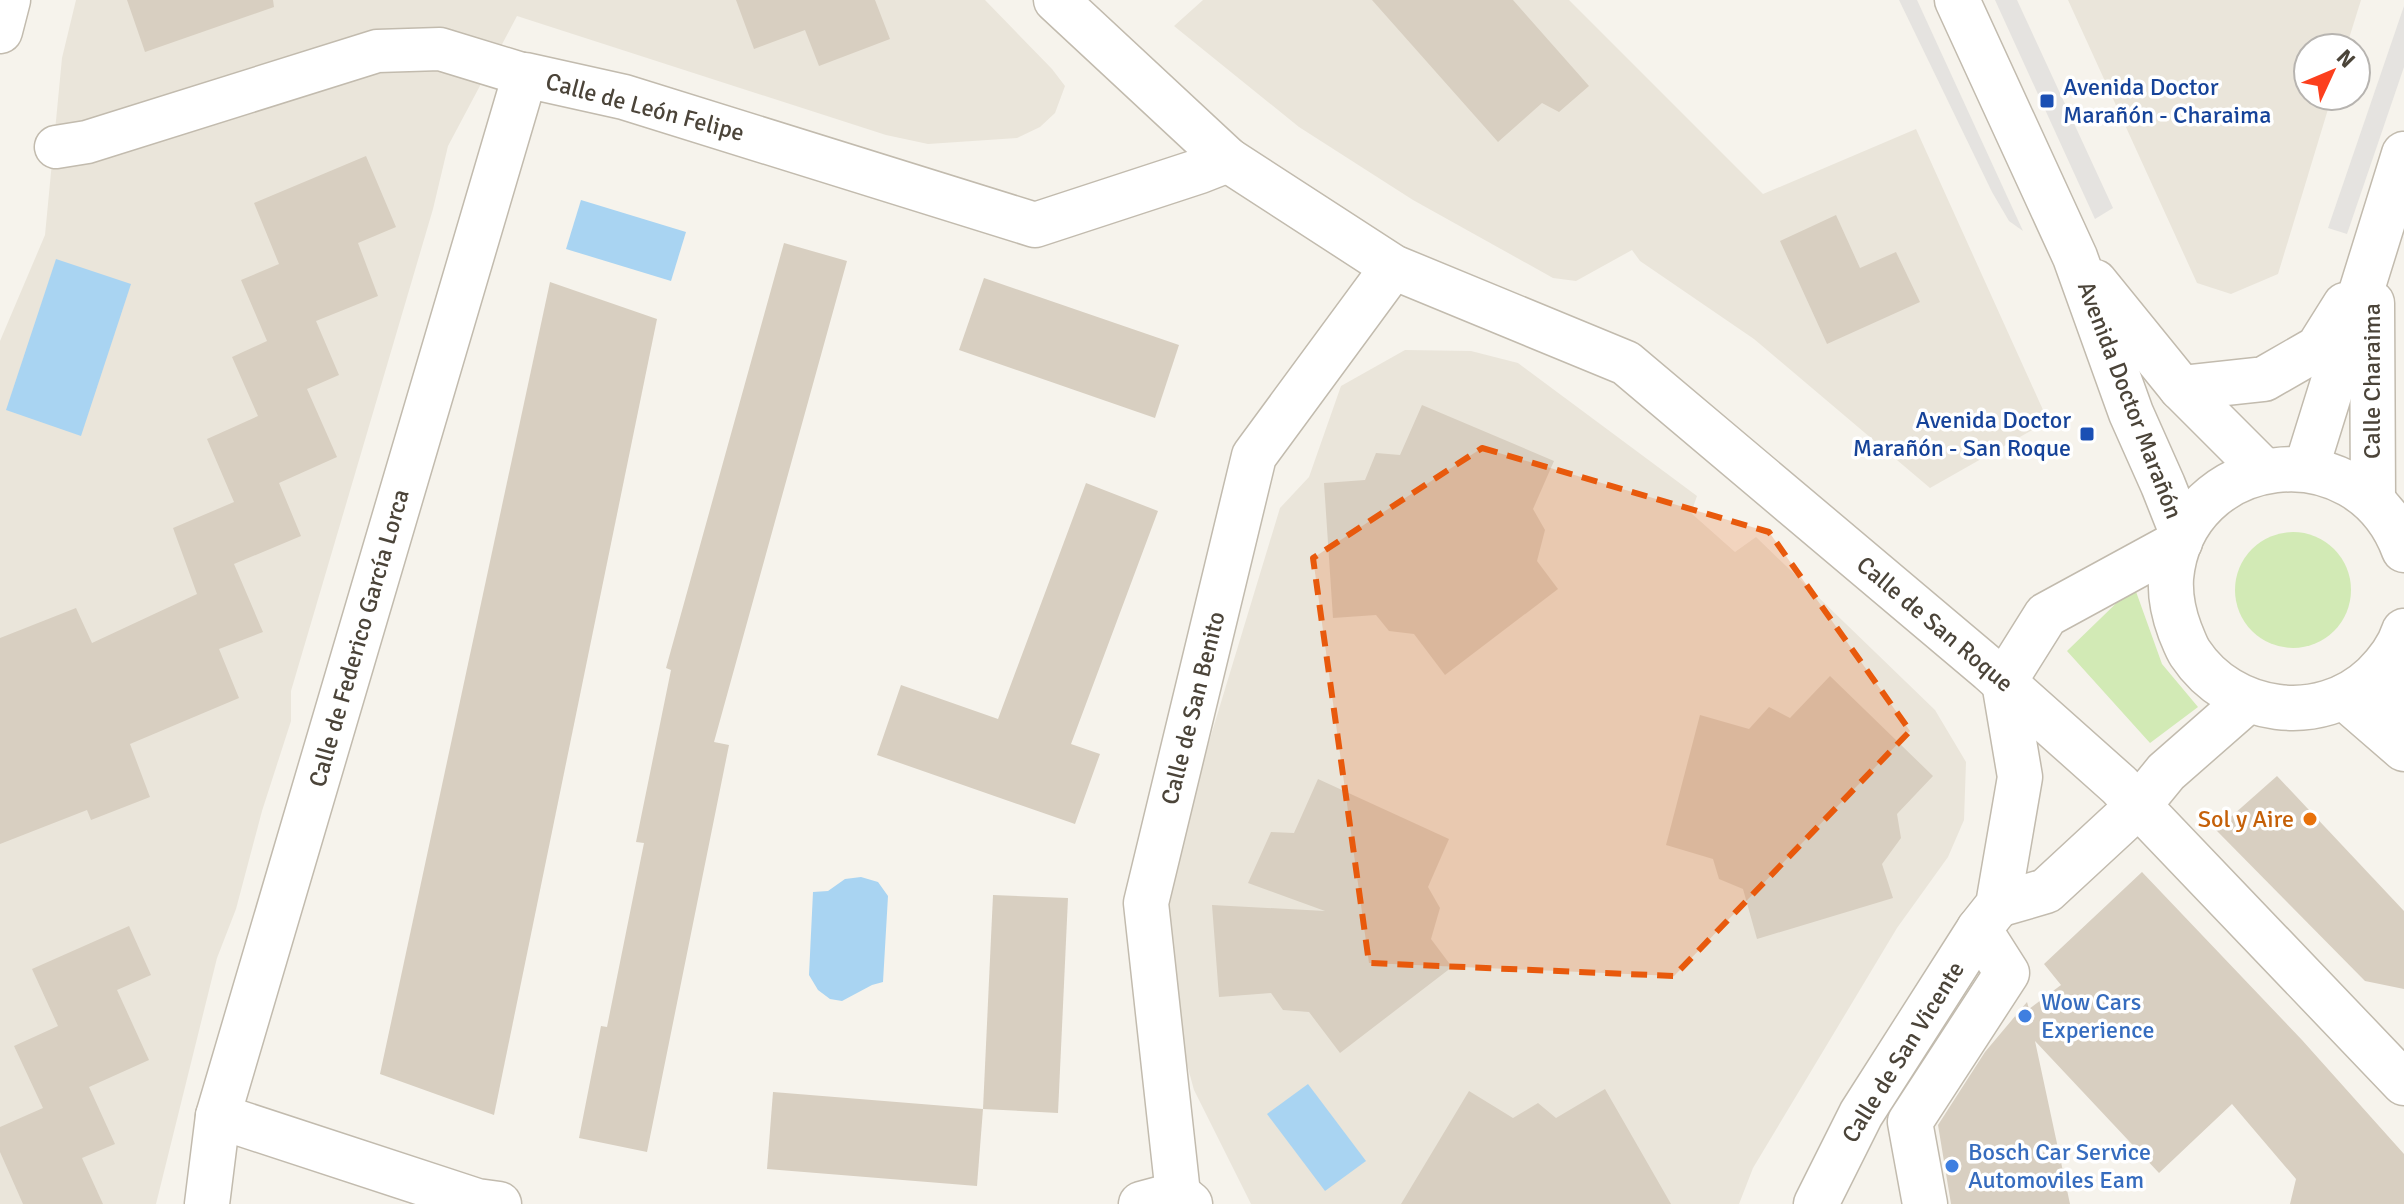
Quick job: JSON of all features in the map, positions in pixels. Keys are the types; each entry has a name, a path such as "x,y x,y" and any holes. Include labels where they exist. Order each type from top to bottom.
{"street":[{"path":"0,31 8,0"},
{"name":"Calle de San Roque","path":"1056,0 1228,160 1393,267 1626,363 2004,682 2119,785 2396,1060"},
{"name":"Avenida Doctor Marañón","path":"1957,0 2075,257 2131,413 2163,485 2181,538"},
{"name":"Calle de León Felipe","path":"56,147 87,142 377,51 440,49 525,75 624,97 1035,225 1228,160"},
{"name":"Calle de Federico García Lorca","path":"207,1204 218,1116 525,75"},
{"name":"Calle Charaima","path":"2285,470 2372,262 2404,154"},
{"name":"Avenida Doctor Marañón","path":"2075,257 2181,388 2285,470"},
{"name":"Calle Charaima","path":"2372,262 2372,353 2384,499"},
{"name":"Calle Charaima","path":"2181,388 2264,379 2318,348 2372,262"},
{"name":"Calle de San Benito","path":"1170,1201 1146,903 1254,456 1393,267"},
{"path":"2372,353 2404,395"},
{"name":"Avenida Doctor Marañón","path":"2344,697 2313,707 2279,709 2247,701 2214,681 2189,652 2174,617 2171,579 2181,538 2211,498 2236,481 2285,470 2342,479 2384,499 2404,550"},
{"path":"2004,682 2046,615 2181,538"},
{"path":"2398,665 2344,697 2404,749"},
{"name":"Calle de San Vicente","path":"1816,1204 1861,1114 1988,917 2020,777 2004,682"},
{"path":"1925,1204 1910,1122 2007,973 1988,917 2046,891 2139,805 2166,772 2247,701"},
{"path":"218,1116 477,1201 499,1204"}],"highlighted area":[{"path":"1482,448 1769,532 1910,731 1674,976 1369,963 1313,558"}],"shaded area":[{"path":"76,0 985,0 1065,86 1055,113 1040,127 1017,138 928,144 886,135 517,16 448,146 433,209 291,691 291,721 262,811 236,909 217,958 156,1204 0,1204 0,341 45,235 62,58"},
{"path":"1203,0 1569,0 1763,194 1916,129 2048,421 1930,488 1754,339 1640,261 1632,250 1576,281 1553,278 1413,200 1299,127 1174,26"},
{"path":"1899,0 1917,0 2023,231 2009,221 1992,192"},
{"path":"1995,0 2017,0 2113,208 2095,219"},
{"path":"2068,0 2361,0 2351,32 2292,32 2292,112 2327,112 2278,274 2231,294 2197,283"},
{"path":"2404,6 2404,67 2347,234 2328,228 2368,112 2372,112 2372,99"},
{"path":"1405,350 1471,351 1518,363 1697,496 1691,513 1735,552 1756,537 1935,710 1966,762 1964,820 1948,857 1897,928 1753,1168 1739,1204 1251,1204 1194,1090 1169,999 1166,931 1175,854 1280,508 1309,477 1341,386"}],"green space":[{"path":"2293,532 2315,537 2334,549 2346,568 2351,590 2346,612 2334,631 2315,643 2293,648 2271,643 2252,631 2240,612 2235,590 2240,568 2252,549 2271,537"},
{"path":"2134,586 2162,664 2198,707 2150,743 2067,651"}],"water":[{"path":"581,200 686,232 671,281 566,249"},
{"path":"56,259 131,284 81,436 6,410"},
{"path":"861,877 878,882 888,896 883,982 842,1001 830,999 818,990 809,975 813,892 828,891 845,879"},
{"path":"1308,1084 1366,1161 1325,1191 1267,1114"}],"building":[{"path":"127,0 273,0 274,7 145,52"},
{"path":"736,0 875,0 890,39 819,66 805,30 754,49"},
{"path":"1372,0 1513,0 1589,86 1559,112 1542,103 1498,142"},
{"path":"366,156 396,227 358,243 378,296 316,321 339,375 307,389 337,457 279,483 301,536 234,564 263,632 219,649 239,698 130,744 150,797 91,820 87,810 0,844 0,638 76,608 92,643 197,594 173,528 234,502 207,439 258,416 232,357 267,341 241,280 279,264 254,203"},
{"path":"1836,215 1860,268 1896,252 1920,302 1827,344 1780,241"},
{"path":"784,243 847,261 714,742 729,745 647,1152 579,1138 601,1026 607,1027 644,843 636,842 671,670 666,668"},
{"path":"984,278 1179,345 1155,418 959,350"},
{"path":"550,282 657,319 494,1115 380,1074"},
{"path":"1422,405 1554,461 1533,509 1545,530 1537,561 1558,589 1445,675 1414,634 1389,631 1376,615 1333,618 1324,483 1365,480 1376,453 1400,455"},
{"path":"1086,483 1158,511 1071,744 1100,754 1075,824 877,755 901,685 998,719"},
{"path":"1830,676 1933,776 1897,814 1901,838 1882,864 1893,898 1757,939 1743,889 1719,879 1713,859 1666,845 1700,715 1749,729 1769,707 1790,718"},
{"path":"2277,776 2404,911 2404,989 2365,981 2216,830"},
{"path":"1318,779 1449,839 1428,887 1440,908 1431,939 1452,967 1340,1053 1309,1012 1283,1010 1271,993 1219,997 1212,905 1325,911 1248,883 1271,832 1294,833"},
{"path":"2142,872 2302,1040 2404,1154 2404,1204 2290,1204 2296,1179 2232,1104 2159,1173 2035,1041 2070,1204 1951,1204 1938,1125 1985,1052 2027,1002 2029,1009 2061,985 2044,964"},
{"path":"993,895 1068,898 1058,1113 983,1109"},
{"path":"129,926 151,975 117,990 149,1060 89,1087 115,1144 82,1158 103,1204 23,1204 0,1152 0,1127 43,1108 14,1046 58,1026 32,969"},
{"path":"1605,1089 1671,1204 1401,1204 1469,1091 1513,1118 1538,1103 1556,1118"},
{"path":"773,1092 983,1109 977,1186 767,1169"}],"place":[{"name":"Avenida Doctor Marañón - Charaima","path":"2047,101"},
{"name":"Avenida Doctor Marañón - San Roque","path":"2087,434"},
{"name":"Sol y Aire","path":"2310,819"},
{"name":"Wow Cars Experience","path":"2025,1016"},
{"name":"Bosch Car Service Automoviles Eam","path":"1952,1166"}]}
